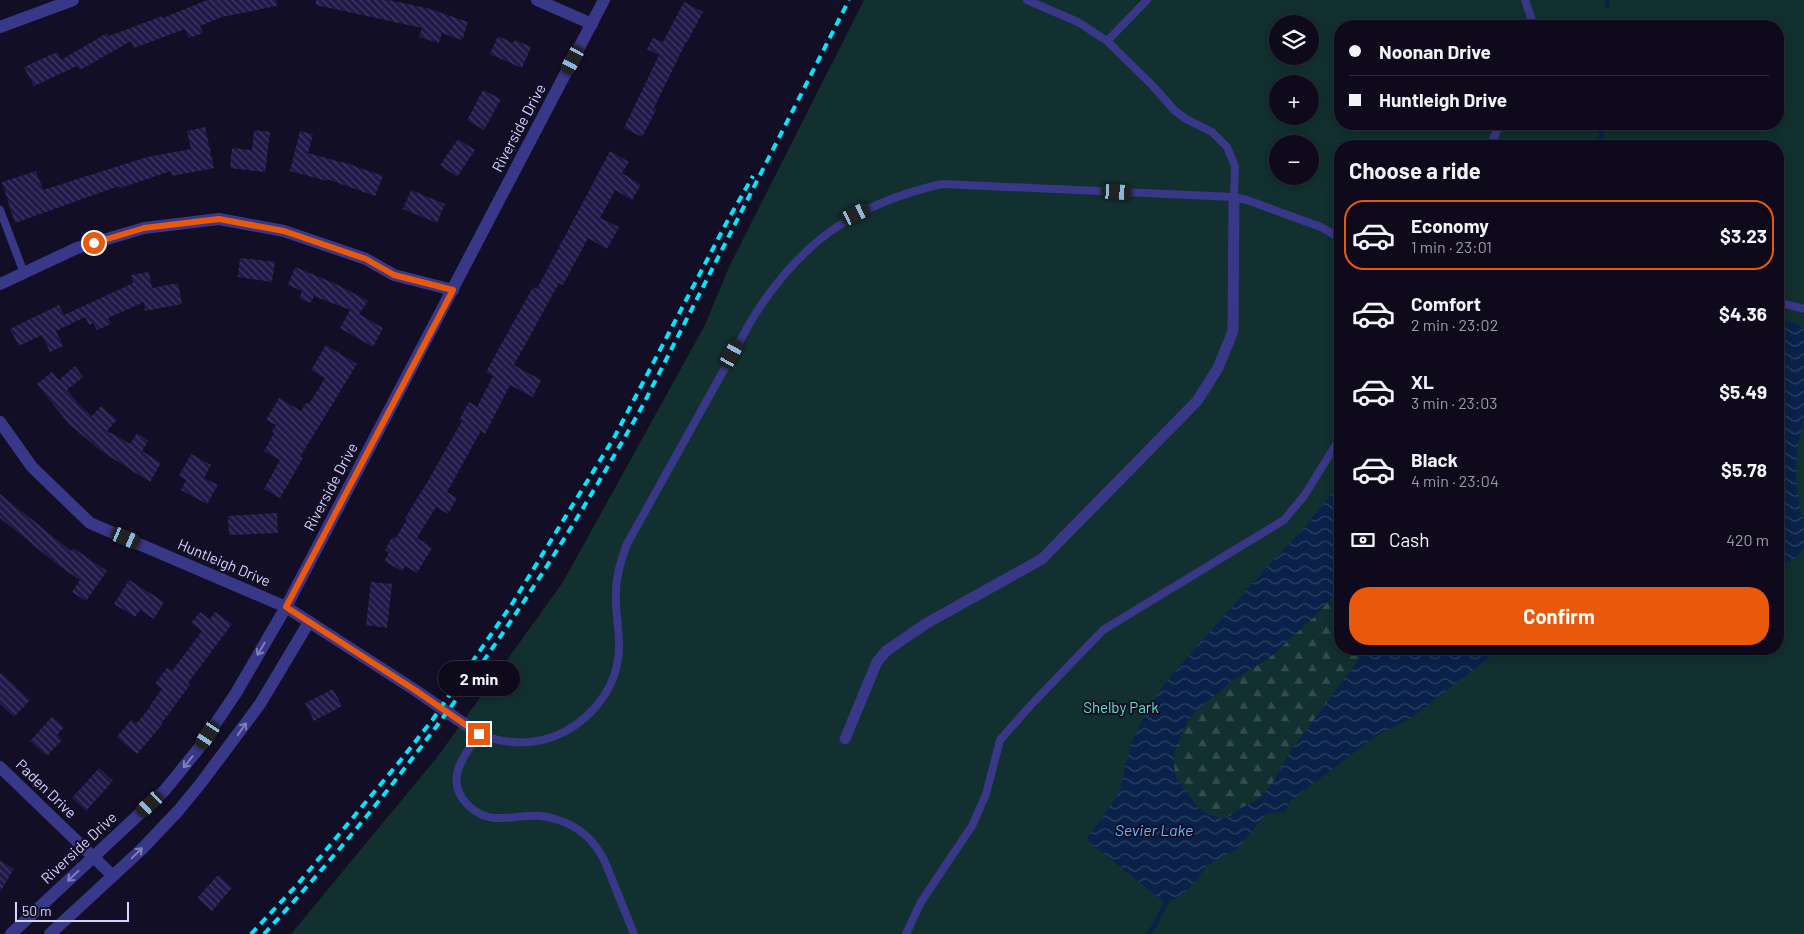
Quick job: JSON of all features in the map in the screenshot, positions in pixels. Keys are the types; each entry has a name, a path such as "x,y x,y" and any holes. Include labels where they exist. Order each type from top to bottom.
{"street":[{"path":"0,27 73,0"},
{"path":"537,0 592,24"},
{"name":"Riverside Drive","path":"11,934 165,790 199,748 236,693 286,607 604,0"},
{"path":"845,739 877,662 886,650 927,623 1042,560 1183,416 1208,385 1227,350 1233,332 1234,197"},
{"path":"0,284 77,248 144,228 219,219 284,231 366,259 394,275 453,290"},
{"name":"Huntleigh Drive","path":"0,422 32,467 90,523 286,607 479,734"},
{"path":"50,934 113,876 178,811 226,752 260,704 309,622"},
{"name":"Paden Drive","path":"0,767 113,876"}],"lane":[{"path":"1027,0 1078,22 1107,41 1153,86 1174,110 1186,119 1212,132 1222,141 1230,153 1235,166 1234,197"},
{"path":"1107,41 1147,0"},
{"path":"1525,0 1532,20"},
{"path":"634,934 601,853 588,838 564,822 545,816 490,817 476,812 465,802 457,784 458,768 479,734 514,743 544,740 572,728 599,704 611,684 618,660 619,636 616,582 627,544 766,296 807,250 830,231 856,214 912,190 942,184 1234,197 1321,227 1334,235"},
{"path":"0,210 24,273"},
{"path":"1784,304 1804,309"},
{"path":"906,934 921,902 972,826 986,794 1000,740 1103,630 1284,520 1304,496 1334,448"}],"green space":[{"name":"Shelby Park","path":"864,0 1804,0 1804,934 291,934 438,756 563,582 705,325 729,267"},
{"path":"1334,595 1334,655 1362,655 1290,752 1273,782 1259,799 1230,816 1219,818 1208,814 1198,807 1176,778 1174,753 1183,730 1198,709 1236,678 1268,659 1313,618"}],"water":[{"path":"1784,320 1795,323 1804,329 1804,416 1797,452 1796,478 1804,528 1804,545 1801,553 1793,560 1784,564"},
{"name":"Sevier Lake","path":"1334,491 1334,595 1313,618 1268,659 1236,678 1198,709 1183,730 1174,753 1176,778 1198,807 1208,814 1220,818 1230,816 1259,799 1273,782 1290,752 1362,655 1493,655 1411,718 1376,736 1290,801 1286,811 1266,814 1237,849 1208,865 1186,892 1175,899 1163,901 1086,840 1120,792 1132,742 1156,696 1171,676 1264,570 1303,529"}],"building":[{"path":"207,0 276,0 277,6 222,17 200,26 203,33 189,38 185,29 134,48 131,41 80,70 77,66 34,86 24,67 57,52 61,60 107,33 109,36 162,16 163,18"},
{"path":"316,0 388,0 427,8 468,22 462,40 442,33 439,43 419,37 422,28 316,5"},
{"path":"684,2 703,12 686,42 642,137 624,128 659,55 647,49 653,38 663,42"},
{"path":"498,36 513,43 515,40 531,47 522,68 490,54"},
{"path":"483,90 501,99 484,130 467,120"},
{"path":"205,127 214,168 172,176 171,171 120,188 119,186 15,223 2,182 36,171 43,190 147,157 191,149 187,131"},
{"path":"254,130 270,132 265,172 230,168 232,148 252,150"},
{"path":"300,131 313,134 308,153 349,164 383,176 375,196 327,179 327,181 290,171"},
{"path":"458,139 475,150 457,177 440,165"},
{"path":"610,151 629,162 622,173 641,185 632,200 615,190 600,218 619,227 607,249 588,238 563,285 559,283 514,365 541,380 533,397 510,385 485,434 481,431 447,492 457,498 448,514 436,507 417,538 432,548 417,573 405,566 402,571 384,561 389,553 385,550 392,537 395,539 407,519 405,518 462,421 459,420 469,402 477,407 493,376 486,372 533,287 537,289"},
{"path":"411,190 445,204 437,223 403,209"},
{"path":"240,258 275,262 272,282 238,277"},
{"path":"295,267 336,284 368,301 359,314 383,328 373,347 340,328 350,310 314,296 311,303 299,298 302,291 288,285"},
{"path":"149,272 152,288 178,283 182,304 145,311 144,302 108,318 111,324 97,330 93,323 89,325 85,317 56,331 63,346 50,352 42,335 19,346 10,329 59,305 64,315 133,283 131,275"},
{"path":"326,345 357,364 300,457 303,458 280,498 264,489 280,460 264,451 274,433 272,431 276,425 266,420 279,398 301,411 306,403 309,404 325,378 311,370"},
{"path":"75,366 83,377 67,390 81,407 92,416 101,406 117,420 107,431 130,444 137,433 148,441 142,451 161,463 150,482 101,451 69,424 37,384 52,372 59,380"},
{"path":"191,454 211,465 204,478 218,485 207,504 181,490 186,480 179,476"},
{"path":"0,494 71,551 73,548 107,571 86,601 72,592 80,580 58,565 0,518"},
{"path":"277,513 278,533 229,535 228,516"},
{"path":"129,580 164,602 154,619 140,610 135,617 114,604"},
{"path":"371,582 392,584 387,628 366,625"},
{"path":"200,612 210,619 215,612 232,624 188,683 190,685 162,725 137,754 117,737 131,720 136,724 151,706 162,689 155,684 167,668 172,671 202,631 191,623"},
{"path":"0,672 30,700 14,717 0,704"},
{"path":"333,689 342,706 314,721 305,703"},
{"path":"52,717 64,727 57,735 62,740 47,756 30,741"},
{"path":"99,768 113,781 86,811 72,798"},
{"path":"0,860 14,869 0,892"},
{"path":"218,875 232,888 212,911 197,898"}],"waterway":[{"path":"1607,6 1608,0"},
{"path":"1601,130 1601,140"},
{"path":"1148,934 1155,925 1167,901"}],"railway":[{"path":"264,934 371,811 421,746 470,681 560,545 643,405 849,0"},
{"path":"251,934 297,885 400,761 433,719 512,604 615,436 729,218 753,176"}],"route":[{"path":"94,243 144,228 219,219 284,231 366,259 394,275 453,290 286,607 415,690 479,734"}]}
